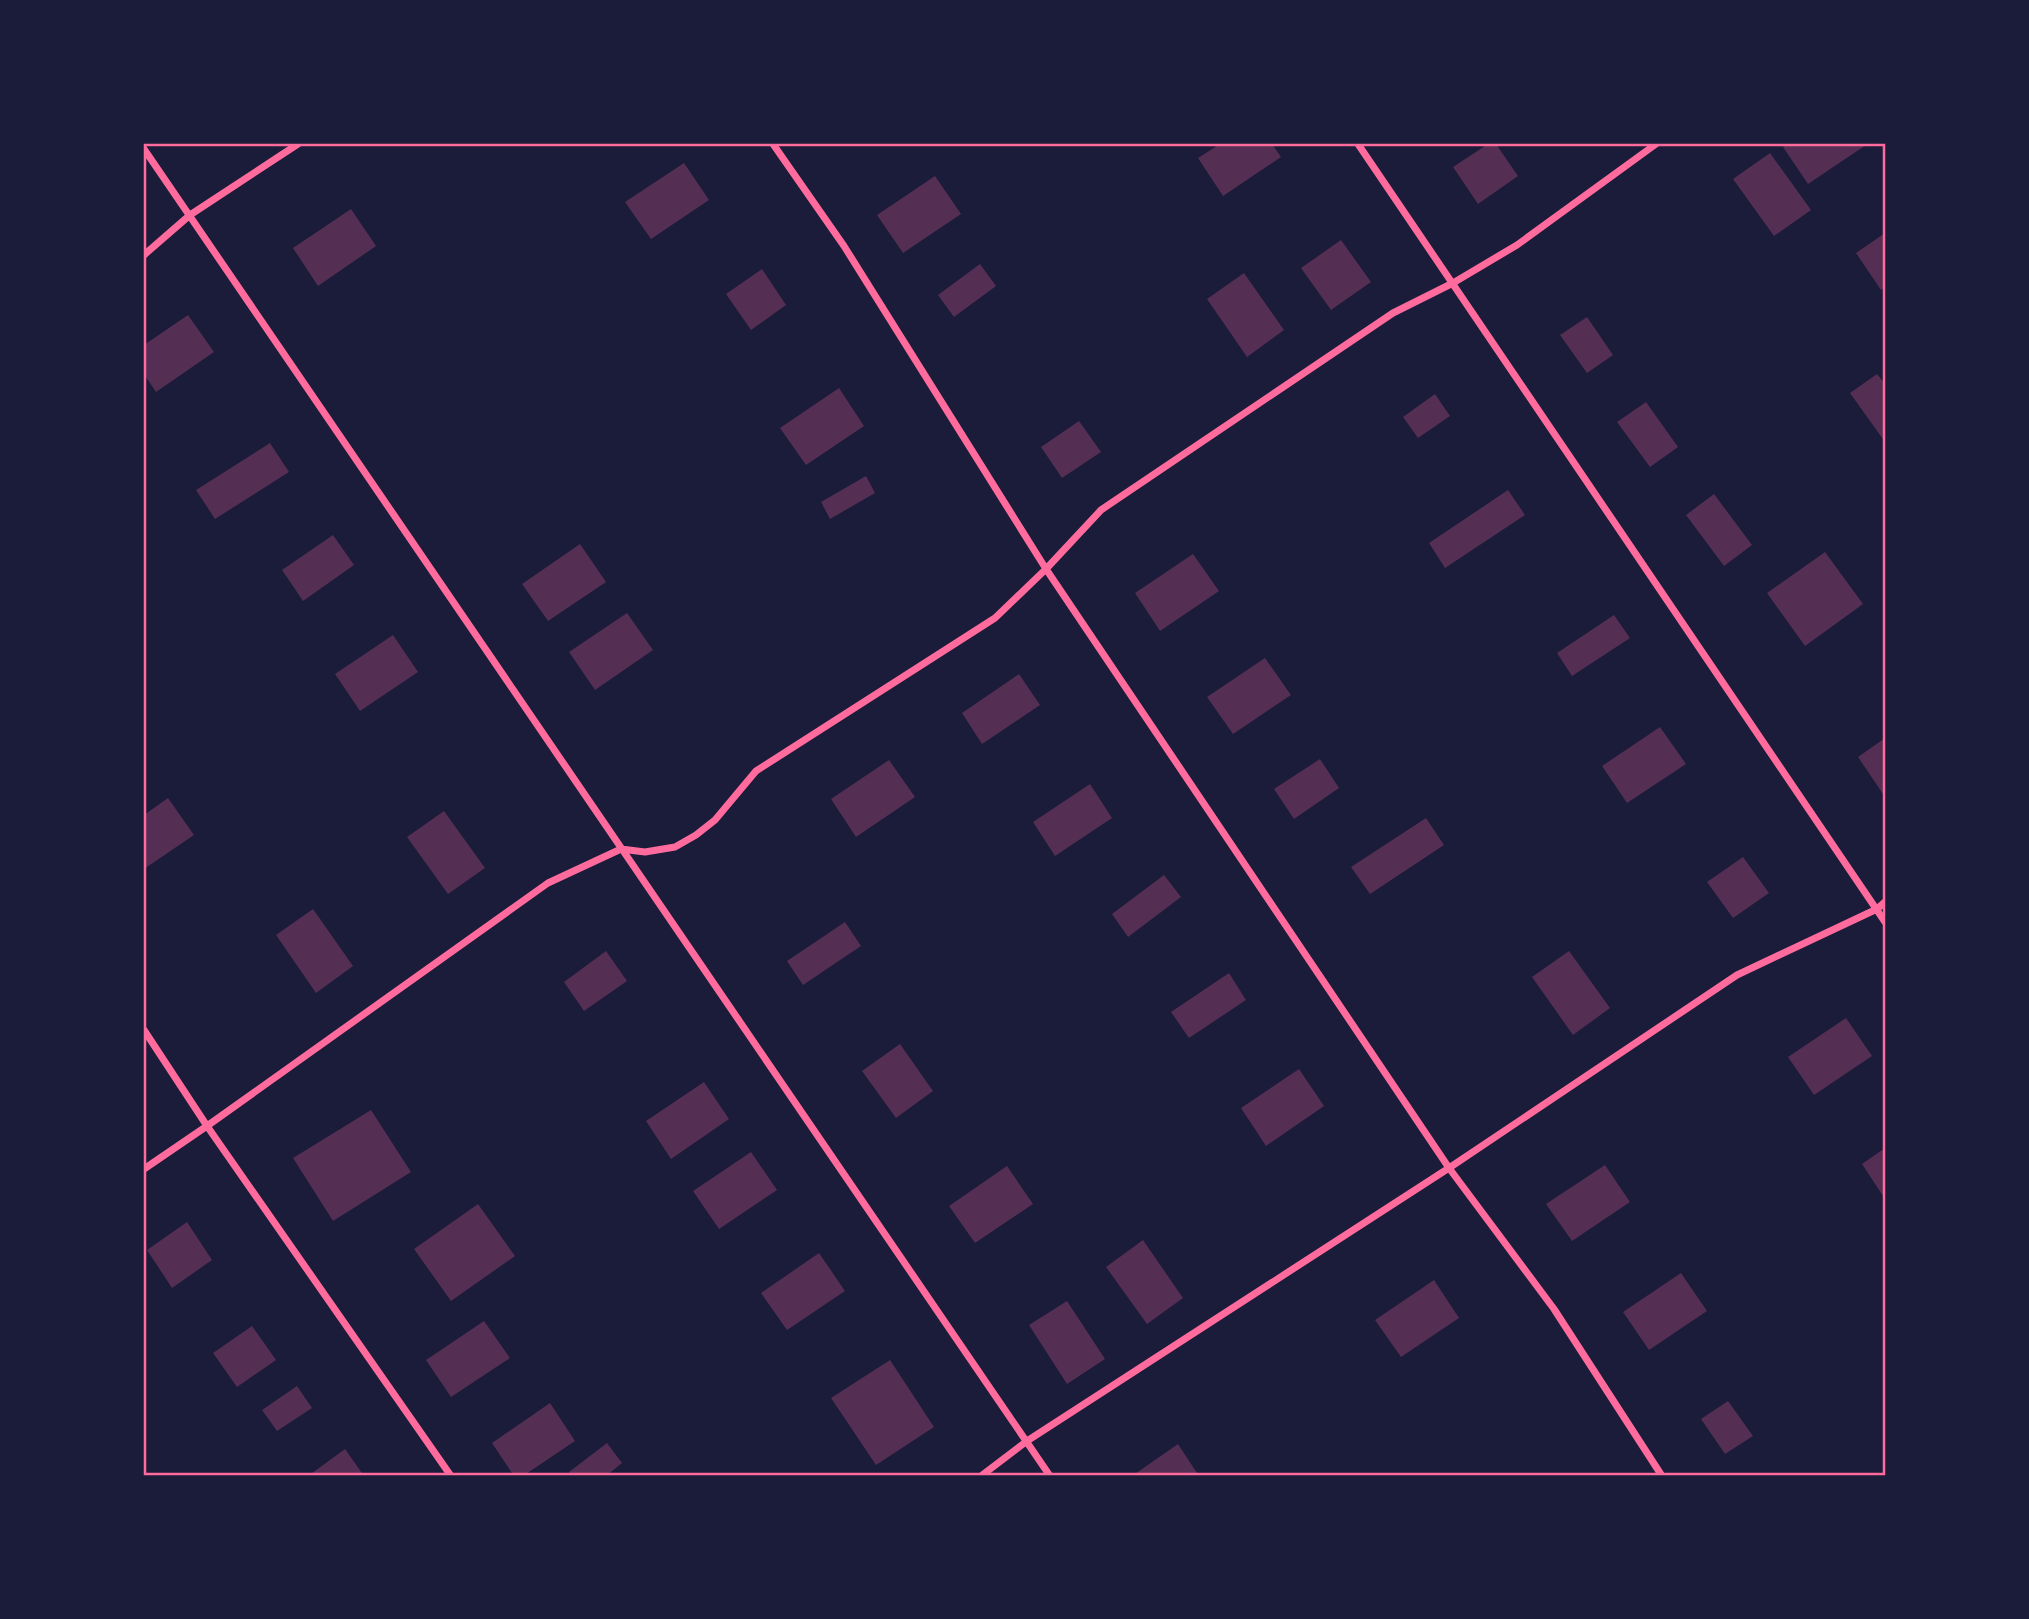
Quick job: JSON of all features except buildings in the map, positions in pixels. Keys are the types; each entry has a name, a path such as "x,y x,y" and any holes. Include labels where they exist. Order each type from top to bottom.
{"street":[{"path":"144,255 190,215 298,144"},
{"path":"773,144 844,246 1046,569 1449,1168 1554,1309 1662,1475"},
{"path":"1358,144 1885,922"},
{"path":"144,1169 548,883 621,849 645,852 665,849 675,847 696,835 715,820 756,771 995,618 1101,510 1393,313 1453,283 1517,245 1656,144"},
{"path":"144,149 1050,1475"},
{"path":"981,1475 1027,1441 1449,1168 1737,975 1877,909 1885,902"},
{"path":"144,1030 207,1126 451,1475"}]}
